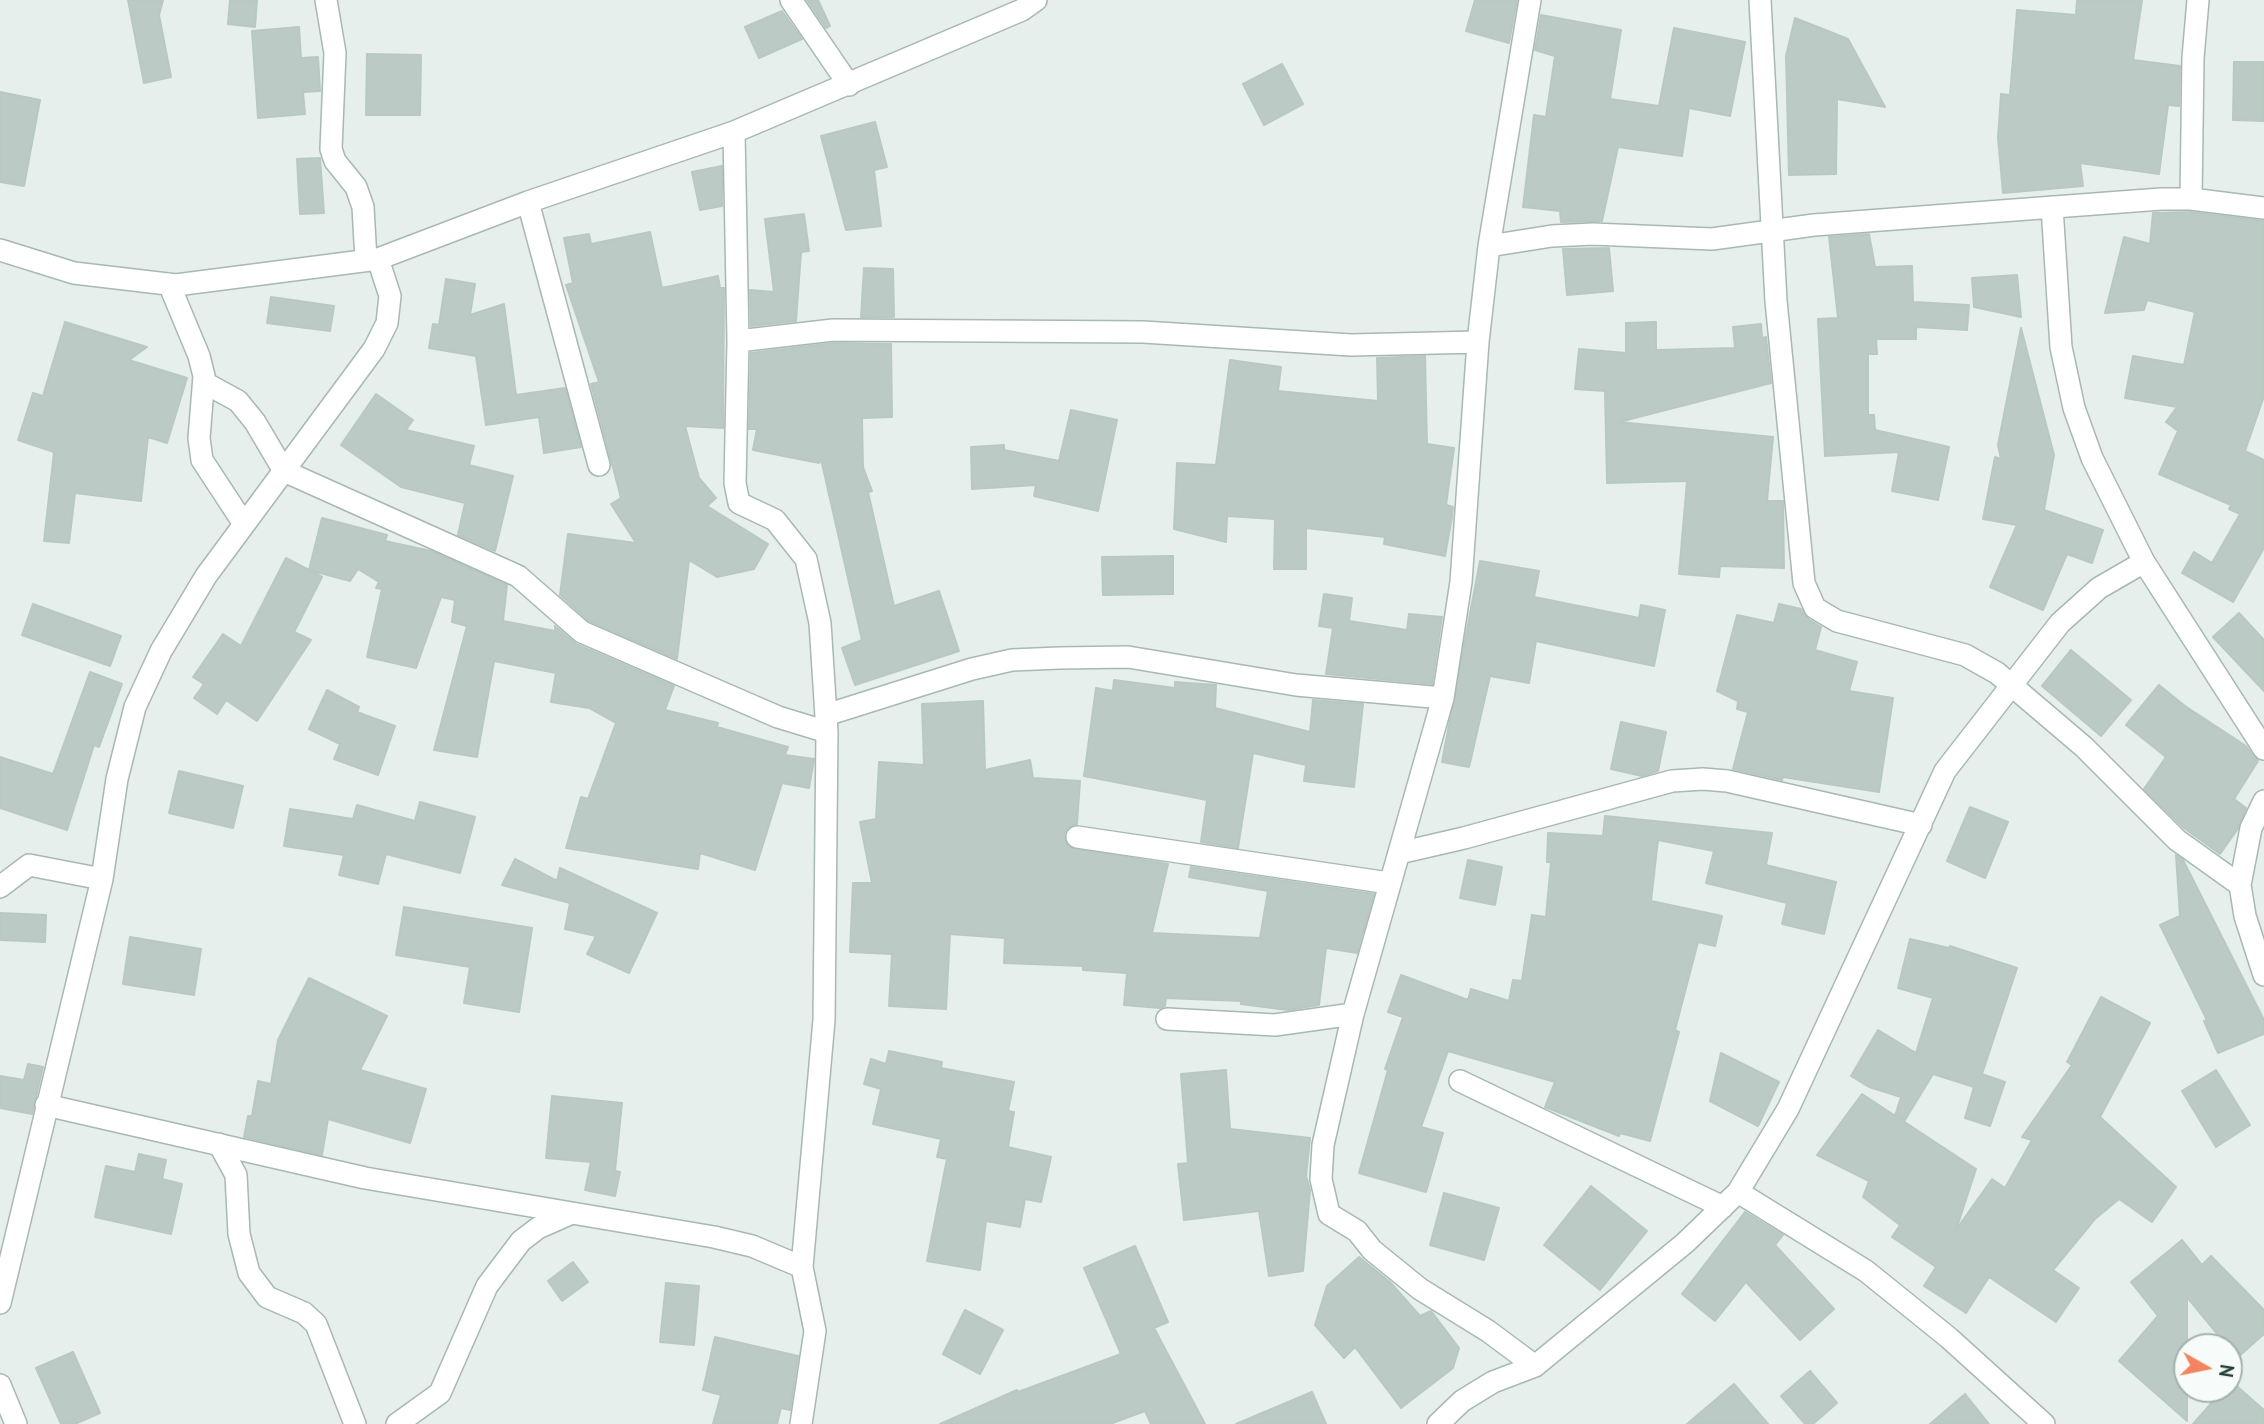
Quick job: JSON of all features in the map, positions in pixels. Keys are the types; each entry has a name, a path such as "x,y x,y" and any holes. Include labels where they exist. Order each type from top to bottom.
{"street":[{"path":"0,1303 102,879 117,779 135,707 161,651 187,608 244,524 374,349 387,323 390,296 372,260 363,207 356,187 335,161 331,149 335,54 326,0"},
{"path":"791,0 849,85"},
{"path":"0,250 74,273 169,284 372,260 528,202 734,132 1022,10 1036,0"},
{"path":"1530,0 1489,246 1478,342 1461,582 1443,698 1353,1014 1323,1144 1321,1179 1329,1214 1357,1231 1372,1250 1420,1289 1488,1331 1535,1366"},
{"path":"1760,0 1770,229 1804,583 1815,608 1837,621 1965,654 1997,673 2084,747 2177,840 2240,885"},
{"path":"2191,199 2193,58 2198,0"},
{"path":"734,132 738,341 735,483 739,503 775,520 806,559 820,623 826,723 824,1020 802,1267 815,1331 801,1424"},
{"path":"1489,246 1552,236 1593,234 1712,239 1770,229 2191,199 2264,208"},
{"path":"528,202 599,465"},
{"path":"2052,207 2061,347 2074,408 2092,458 2144,562 2264,749"},
{"path":"169,284 199,356 205,383 199,438 202,460 244,524"},
{"path":"738,341 847,330 1143,332 1351,345 1478,342"},
{"path":"205,383 238,401 255,422 284,471 518,576 582,632 778,717 826,723 972,669 1012,660 1128,657 1296,685 1443,698"},
{"path":"1438,1424 1462,1401 1493,1382 1535,1366 1685,1243 1738,1192 1787,1109 1945,771 2060,623 2099,588 2144,562"},
{"path":"1399,853 1672,781 1703,779 1727,781 1922,825"},
{"path":"2264,800 2240,885 2245,916 2264,975"},
{"path":"1077,837 1389,883"},
{"path":"0,887 29,865 102,879"},
{"path":"1167,1019 1275,1025 1353,1014"},
{"path":"1461,1081 1723,1207"},
{"path":"46,1105 365,1178 740,1242 802,1267"},
{"path":"219,1144 236,1175 239,1234 249,1273 267,1297 304,1313 316,1324 355,1424"},
{"path":"1738,1192 1866,1271 1948,1338 2044,1424"},
{"path":"397,1424 440,1393 487,1286 522,1241 538,1228 572,1213"},
{"path":"0,1385 8,1415"}],"building":[{"path":"128,0 163,0 159,15 171,77 144,83"},
{"path":"230,0 257,0 255,27 228,24"},
{"path":"807,0 818,0 830,26 826,28"},
{"path":"1475,0 1517,0 1509,43 1466,31"},
{"path":"2077,0 2142,0 2133,60 2180,66 2179,106 2168,105 2159,174 2080,163 2083,186 2003,193 1998,138 2001,94 2010,95 2017,10 2076,15"},
{"path":"782,11 802,39 759,58 745,27"},
{"path":"1541,15 1621,30 1610,99 1659,106 1674,28 1745,42 1730,116 1689,108 1682,156 1618,147 1602,221 1561,222 1560,211 1523,207 1534,115 1546,117 1555,56 1535,50"},
{"path":"1795,18 1848,39 1885,107 1837,99 1836,174 1789,175 1786,56"},
{"path":"299,27 301,58 318,57 320,91 303,92 305,114 258,118 252,31"},
{"path":"367,54 421,55 420,115 366,115"},
{"path":"2234,62 2264,62 2264,121 2233,120"},
{"path":"1282,64 1303,104 1264,125 1243,84"},
{"path":"0,92 40,100 24,186 0,182"},
{"path":"875,122 887,167 874,170 881,226 846,230 821,136"},
{"path":"320,158 324,213 300,214 297,159"},
{"path":"722,166 722,206 700,210 692,172"},
{"path":"2190,212 2264,221 2264,396 2245,451 2264,460 2264,548 2233,602 2182,573 2194,552 2212,563 2240,514 2229,509 2231,505 2159,474 2178,431 2166,422 2177,407 2125,398 2133,356 2184,365 2195,312 2147,300 2144,310 2105,313 2124,237 2150,244 2153,213"},
{"path":"804,214 809,251 801,252 796,321 751,326 750,290 774,292 765,219"},
{"path":"650,232 662,288 718,276 720,288 724,288 723,428 685,426 699,478 716,498 707,506 768,544 754,569 717,577 689,560 677,659 589,621 560,595 568,534 636,543 611,504 621,498 591,384 599,382 566,285 573,283 564,238 589,234 591,244"},
{"path":"1869,234 1875,267 1912,266 1913,302 1969,305 1967,330 1916,327 1916,339 1876,339 1877,354 1868,354 1868,415 1874,415 1875,430 1949,447 1938,500 1892,491 1899,452 1825,456 1818,319 1838,318 1829,237"},
{"path":"1609,248 1613,291 1567,295 1563,249"},
{"path":"864,268 893,269 894,317 861,317"},
{"path":"2017,275 2021,317 1974,307 1972,278"},
{"path":"446,279 475,284 470,315 504,304 516,395 565,388 581,447 544,453 539,417 486,425 476,356 429,348 433,324 439,325"},
{"path":"271,297 334,306 330,331 267,323"},
{"path":"65,322 147,347 129,360 187,378 167,443 148,437 141,501 75,493 69,543 44,541 54,452 18,440 33,393 43,396"},
{"path":"1656,322 1656,350 1735,348 1733,327 1761,324 1762,338 1766,337 1771,383 1619,422 1773,437 1767,501 1783,501 1784,568 1720,566 1719,577 1679,574 1687,481 1607,483 1605,391 1575,389 1579,349 1626,353 1626,323"},
{"path":"2021,328 2054,455 2044,510 2103,530 2092,563 2067,554 2043,610 1990,587 2017,525 1983,519 1995,457 2001,459 1998,445"},
{"path":"834,343 891,344 892,417 862,418 863,467 872,491 868,492 894,606 939,591 959,651 855,685 842,648 862,640 821,459 819,463 753,450 757,429 749,429 751,353"},
{"path":"1425,356 1427,444 1454,448 1446,505 1453,507 1445,556 1384,544 1385,537 1306,528 1306,569 1274,569 1275,519 1227,516 1226,542 1174,529 1177,463 1216,465 1230,360 1281,367 1278,391 1378,401 1377,358"},
{"path":"376,394 413,420 406,430 474,446 469,465 513,476 495,551 458,535 465,503 401,487 341,445"},
{"path":"1071,410 1117,420 1098,511 1034,496 1036,485 972,489 971,447 1004,445 1004,450 1059,461"},
{"path":"322,518 387,535 385,541 431,551 507,585 503,621 555,631 555,626 576,644 674,686 665,710 718,723 717,727 788,747 785,755 814,759 809,788 782,783 755,870 700,853 698,869 566,848 581,797 588,799 616,723 589,708 551,702 556,673 494,661 477,757 434,750 467,626 452,622 455,600 441,597 416,668 367,657 382,589 376,588 379,582 358,569 350,581 309,570"},
{"path":"1173,556 1173,594 1103,595 1102,557"},
{"path":"286,558 322,577 294,632 311,640 257,721 226,700 217,714 194,698 204,684 193,677 223,634 241,646"},
{"path":"1480,561 1539,571 1534,597 1639,618 1641,605 1665,610 1654,666 1536,641 1529,683 1490,676 1469,767 1442,762"},
{"path":"1324,594 1352,598 1349,621 1407,630 1409,614 1442,617 1432,684 1326,674 1333,628 1319,626"},
{"path":"33,604 121,636 110,666 22,635"},
{"path":"1779,604 1801,609 1808,619 1821,627 1815,650 1857,662 1849,691 1893,698 1879,792 1783,777 1782,780 1733,769 1748,712 1737,709 1738,701 1717,691 1737,615 1774,623"},
{"path":"2239,613 2264,640 2264,691 2213,637"},
{"path":"2071,650 2131,700 2101,736 2042,686"},
{"path":"90,672 122,684 99,747 94,745 67,830 0,808 0,757 53,774"},
{"path":"1114,680 1175,688 1175,682 1216,685 1215,708 1310,732 1313,700 1363,704 1354,787 1304,781 1306,765 1253,753 1238,848 1201,842 1207,800 1084,776 1096,688 1113,691"},
{"path":"2159,685 2185,706 2246,746 2258,761 2234,799 2246,808 2237,830 2220,854 2184,828 2144,789 2166,757 2126,725"},
{"path":"327,690 359,707 357,712 395,726 378,775 334,759 340,744 309,729"},
{"path":"983,701 985,770 1030,760 1033,778 1080,781 1077,824 1067,828 1064,834 1068,847 1168,864 1152,933 1260,938 1268,891 1189,877 1191,867 1374,894 1357,953 1326,948 1319,1005 1288,1010 1241,1004 1241,1001 1166,998 1165,1006 1160,1008 1124,1005 1127,973 1083,970 1083,966 1004,963 1005,938 950,934 946,1009 889,1006 892,954 850,952 853,883 872,883 860,822 876,819 879,762 924,765 922,704"},
{"path":"1621,722 1666,732 1658,771 1642,776 1611,769"},
{"path":"179,771 243,786 233,828 169,813"},
{"path":"420,802 475,817 460,873 386,854 378,884 339,875 344,855 284,846 290,809 353,819 357,805 415,821"},
{"path":"1970,807 2008,822 1985,878 1947,861"},
{"path":"1605,816 1772,833 1766,865 1836,882 1824,934 1782,924 1787,903 1706,883 1714,851 1658,840 1651,901 1722,916 1715,946 1698,942 1675,1030 1679,1032 1650,1141 1620,1133 1619,1136 1545,1107 1555,1082 1448,1051 1421,1127 1443,1133 1426,1192 1359,1173 1388,1070 1385,1069 1403,1017 1388,1012 1401,975 1468,1000 1471,989 1509,1001 1513,980 1522,981 1532,915 1546,917 1551,862 1547,862 1548,833 1603,836"},
{"path":"2176,855 2183,860 2264,1020 2264,1034 2218,1053 2204,1021 2207,1020 2160,925 2180,916"},
{"path":"515,859 557,881 560,868 657,913 629,973 587,954 596,936 565,929 570,903 502,885"},
{"path":"1468,860 1502,867 1495,905 1460,898"},
{"path":"404,907 532,928 519,1012 464,1003 470,967 396,955"},
{"path":"0,913 46,915 45,942 0,940"},
{"path":"130,937 201,949 194,995 123,984"},
{"path":"1910,939 1949,948 1950,946 2017,968 1982,1074 2005,1082 1990,1126 1965,1118 1974,1087 1933,1074 1905,1120 1895,1116 1901,1097 1869,1087 1851,1076 1878,1030 1916,1053 1933,998 1898,988"},
{"path":"309,978 387,1016 360,1070 426,1089 410,1143 328,1119 322,1155 244,1137 248,1116 252,1116 258,1081 271,1084 278,1040"},
{"path":"2101,997 2150,1023 2100,1117 2176,1187 2152,1222 2119,1199 2095,1219 2053,1270 2079,1288 2056,1322 1989,1277 1966,1313 1924,1286 1936,1267 1892,1237 1900,1225 1863,1197 1869,1181 1817,1155 1862,1094 1976,1169 1956,1230 1992,1179 2005,1188 2032,1140 2022,1137 2072,1065 2067,1062"},
{"path":"889,1051 942,1062 941,1068 1014,1082 1008,1111 1014,1112 1008,1147 1051,1157 1041,1202 1025,1199 1020,1227 986,1221 980,1270 927,1261 947,1159 937,1157 941,1139 873,1124 881,1089 864,1084 871,1059 886,1064"},
{"path":"1721,1053 1779,1082 1758,1126 1710,1101"},
{"path":"28,1064 43,1067 32,1114 0,1108 0,1076 24,1080"},
{"path":"1226,1070 1230,1129 1310,1138 1306,1176 1310,1190 1303,1271 1269,1276 1259,1211 1184,1220 1178,1164 1188,1163 1181,1074"},
{"path":"2216,1070 2250,1125 2216,1147 2182,1091"},
{"path":"552,1096 622,1103 615,1171 620,1172 615,1196 585,1190 591,1162 546,1158"},
{"path":"139,1154 166,1160 162,1179 182,1184 171,1234 95,1217 106,1166 135,1172"},
{"path":"1591,1186 1647,1231 1600,1290 1544,1245"},
{"path":"1444,1193 1499,1208 1484,1260 1430,1245"},
{"path":"1745,1212 1783,1235 1775,1245 1834,1309 1800,1340 1746,1282 1715,1321 1682,1294"},
{"path":"2182,1240 2202,1265 2211,1256 2264,1310 2264,1334 2243,1353 2243,1333 2217,1333 2187,1297 2187,1333 2173,1333 2173,1403 2187,1403 2187,1421 2119,1361 2158,1316 2131,1282"},
{"path":"1135,1246 1168,1322 1154,1328 1205,1424 1151,1424 1145,1411 1110,1424 940,1424 1017,1390 1018,1392 1121,1354 1084,1268"},
{"path":"1359,1257 1390,1282 1420,1316 1431,1311 1459,1348 1453,1368 1401,1408 1355,1347 1344,1358 1315,1325 1327,1286"},
{"path":"573,1262 588,1282 562,1301 548,1281"},
{"path":"666,1283 699,1286 694,1345 660,1342"},
{"path":"965,1310 1003,1330 980,1374 943,1354"},
{"path":"715,1337 798,1356 790,1410 781,1408 777,1424 713,1424 721,1395 703,1390"},
{"path":"73,1352 100,1413 75,1424 61,1424 36,1368"},
{"path":"1810,1371 1837,1403 1813,1424 1805,1424 1781,1396"},
{"path":"1734,1384 1768,1424 1687,1424"},
{"path":"1312,1392 1326,1424 1236,1424"},
{"path":"2243,1392 2264,1410 2264,1424 2193,1424 2212,1403 2243,1403"},
{"path":"1965,1394 1989,1424 1930,1424"}]}
